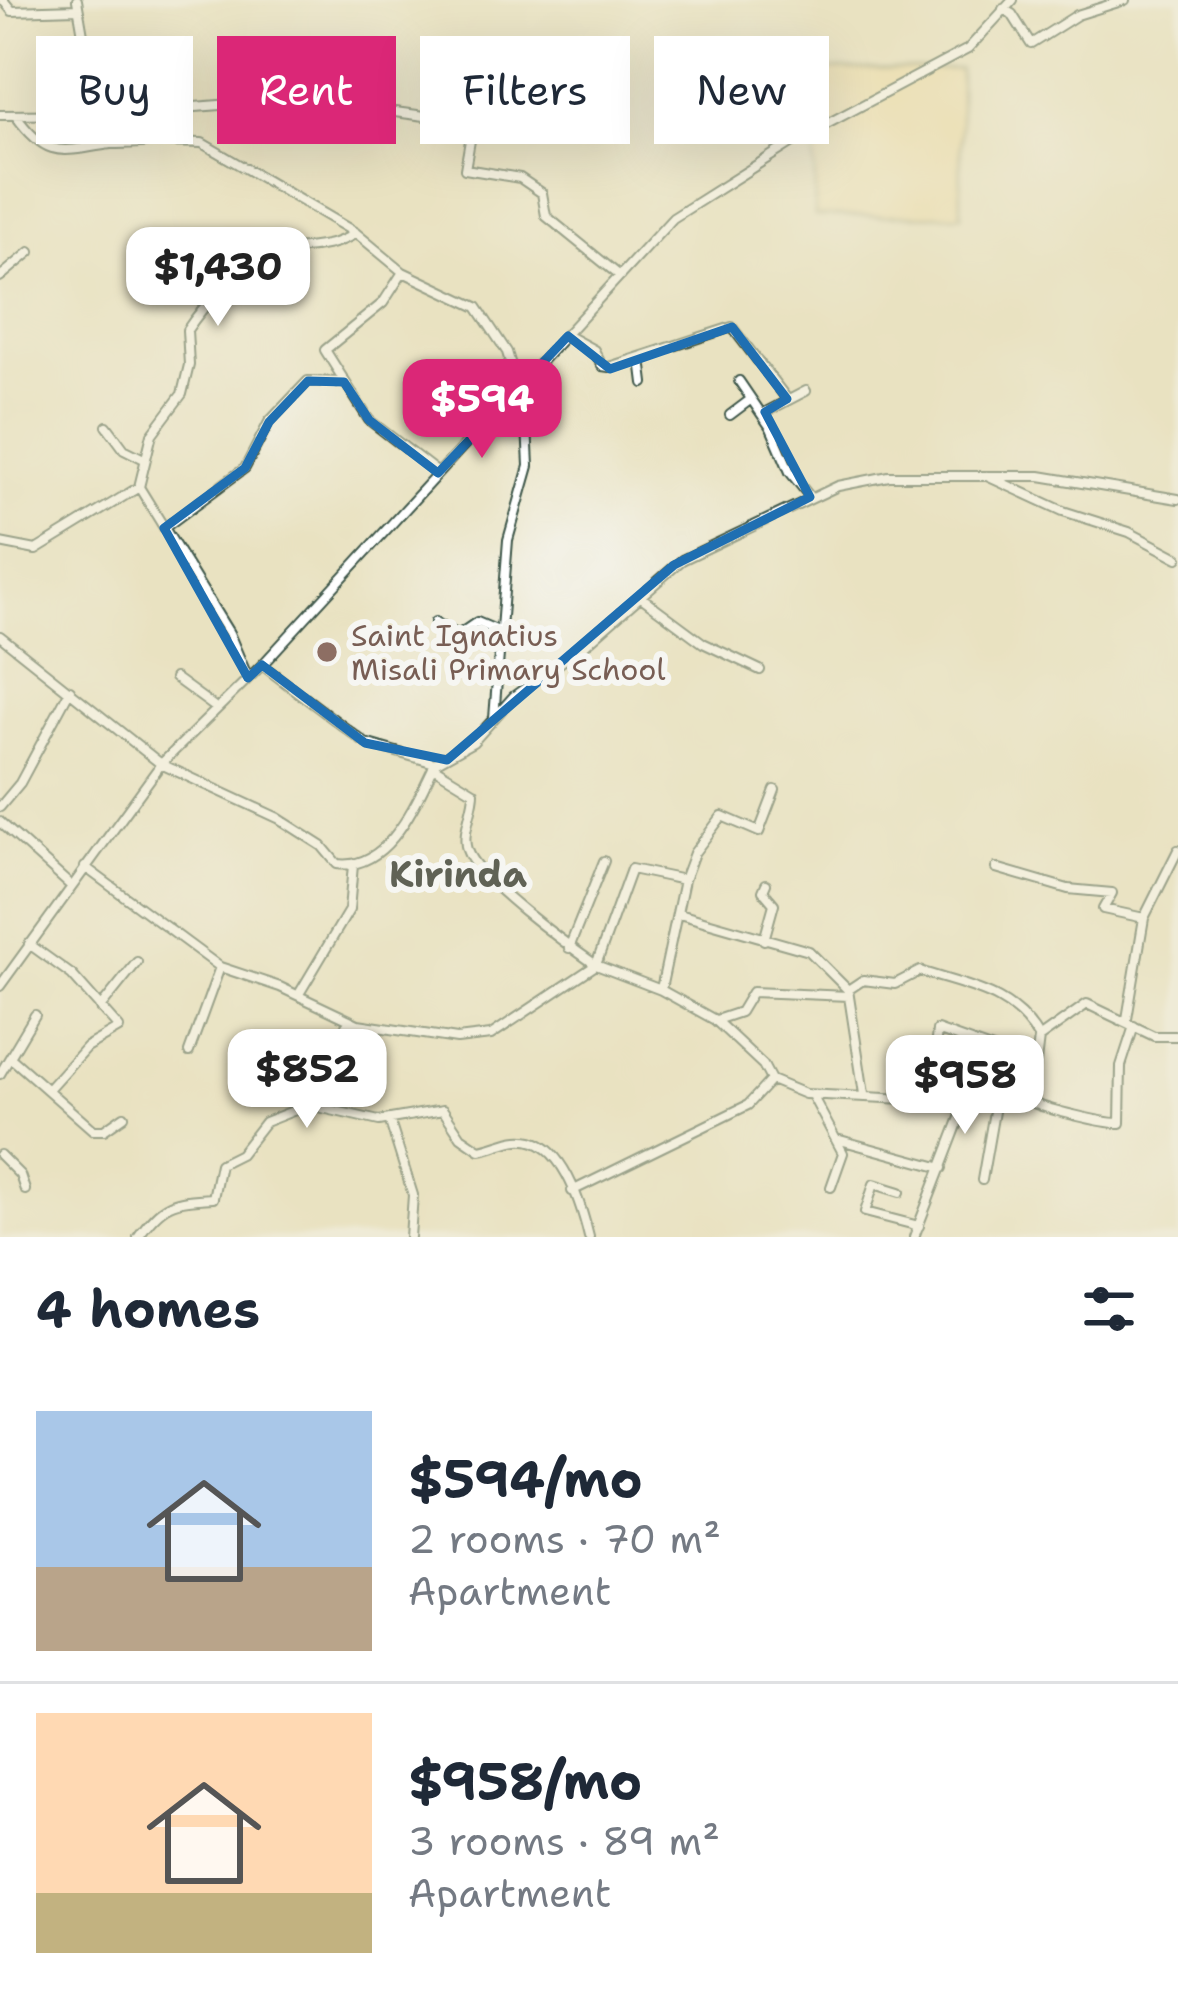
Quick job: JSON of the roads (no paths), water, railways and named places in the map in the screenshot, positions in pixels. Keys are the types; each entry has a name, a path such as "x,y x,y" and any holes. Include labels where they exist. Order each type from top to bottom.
{"street":[{"path":"3,0 12,10 77,5 84,36"},
{"path":"0,986 161,764 262,665 673,218 711,190 968,49 1013,0"},
{"path":"1003,9 1014,16 1031,44 1077,15 1125,0"},
{"path":"193,107 296,100 463,121 472,129 465,169 520,178 542,193 546,216 620,276"},
{"path":"0,115 36,115"},
{"path":"15,115 36,140"},
{"path":"193,142 202,143 356,233 403,272 476,307 507,352 521,385 529,466 508,540 494,719"},
{"path":"44,144 82,152 131,144"},
{"path":"248,678 225,627 139,487 142,458 152,434 182,394 189,365 187,330 228,282 260,257 325,247 356,233"},
{"path":"0,277 30,252"},
{"path":"403,272 383,303 326,346 369,420 438,473"},
{"path":"644,363 728,326 788,399"},
{"path":"568,336 593,350 602,366 658,358"},
{"path":"644,363 644,383"},
{"path":"164,529 245,469 269,422 308,381 344,382"},
{"path":"739,381 762,414 790,472 810,496"},
{"path":"762,414 806,391"},
{"path":"730,415 750,400"},
{"path":"106,425 124,449 142,458"},
{"path":"986,475 1063,511 1129,532 1178,559"},
{"path":"0,636 161,764 278,818 322,847 337,864 353,865 368,861 389,842 435,765 473,742 514,696 682,560 810,496 871,478 986,475 1040,476 1178,499"},
{"path":"0,543 36,550 139,487"},
{"path":"641,597 703,644 760,670"},
{"path":"435,622 458,635 477,622 503,633"},
{"path":"262,665 365,743 435,765 474,792 466,838 469,856 523,913 596,965 661,990 715,1020 764,1065 771,1080 812,1096 1031,1102 1079,1112 1100,1123 1120,1123 1121,1066 1144,918 1173,875 1178,850"},
{"path":"175,678 216,708"},
{"path":"0,807 70,690"},
{"path":"661,990 685,880 716,822 728,816 758,833 775,790"},
{"path":"0,822 70,885"},
{"path":"98,854 103,875"},
{"path":"569,947 604,861"},
{"path":"298,994 349,910 353,865"},
{"path":"86,867 103,875 146,915 220,967 298,994 350,1021 474,1039 527,1016 596,965 631,868 685,880"},
{"path":"996,868 1068,889 1112,893 1103,909 1144,918"},
{"path":"764,940 774,904 764,892 766,884"},
{"path":"679,914 809,951 848,993 864,1094"},
{"path":"29,944 72,975 118,1030 86,1047 50,1088"},
{"path":"100,1008 137,962"},
{"path":"189,1052 220,967"},
{"path":"715,1020 740,1012 752,992 848,993 862,980 895,984 925,971 1013,1004 1039,1038 1031,1102"},
{"path":"1039,1038 1087,1004 1154,1036 1178,1036"},
{"path":"0,1074 35,1015"},
{"path":"308,1101 321,1059 350,1021"},
{"path":"931,1099 932,1038 938,1030 1035,1066"},
{"path":"11,1058 50,1088 69,1114 93,1130 104,1130 124,1116"},
{"path":"572,1191 748,1105 771,1080"},
{"path":"812,1096 840,1140 842,1159 831,1187"},
{"path":"982,1180 996,1100"},
{"path":"138,1237 170,1203 183,1197 213,1198 220,1164 240,1154 265,1122 308,1101 389,1119 443,1110 474,1148 533,1142 557,1158 589,1237"},
{"path":"914,1237 966,1102"},
{"path":"389,1119 413,1195 410,1237"},
{"path":"840,1140 942,1168"},
{"path":"0,1155 20,1175 25,1190"},
{"path":"900,1192 874,1184 866,1213 919,1226"}],"place":[{"name":"Saint Ignatius Misali Primary School","path":"327,652"}],"district":[{"name":"Kirinda","path":"458,874"}]}
